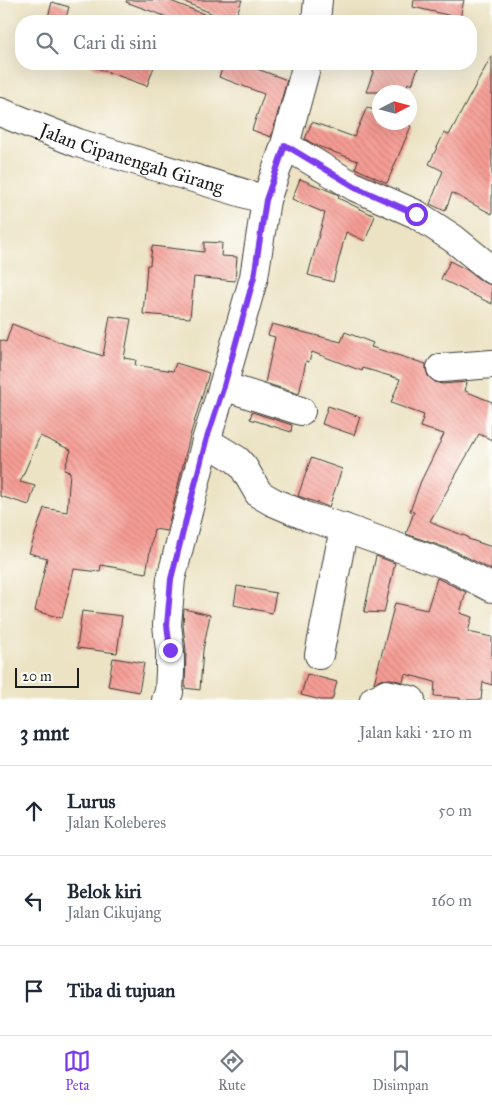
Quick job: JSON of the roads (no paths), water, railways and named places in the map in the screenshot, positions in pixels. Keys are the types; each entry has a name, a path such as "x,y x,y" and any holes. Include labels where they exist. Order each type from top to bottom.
{"street":[{"path":"317,15 318,0"},
{"path":"166,700 169,692 170,671 167,625 171,579 206,441 224,386 254,277 266,200 285,145 305,70"},
{"name":"Jalan Cipanengah Girang","path":"0,112 78,143 266,200"},
{"path":"285,145 355,187 416,214 454,239 492,270"},
{"path":"440,368 492,364"},
{"path":"224,386 301,410"},
{"path":"206,441 236,460 244,468 259,494 273,502 308,517 450,566 492,588"},
{"path":"319,655 344,528"},
{"path":"374,700 387,694 411,700"}]}
